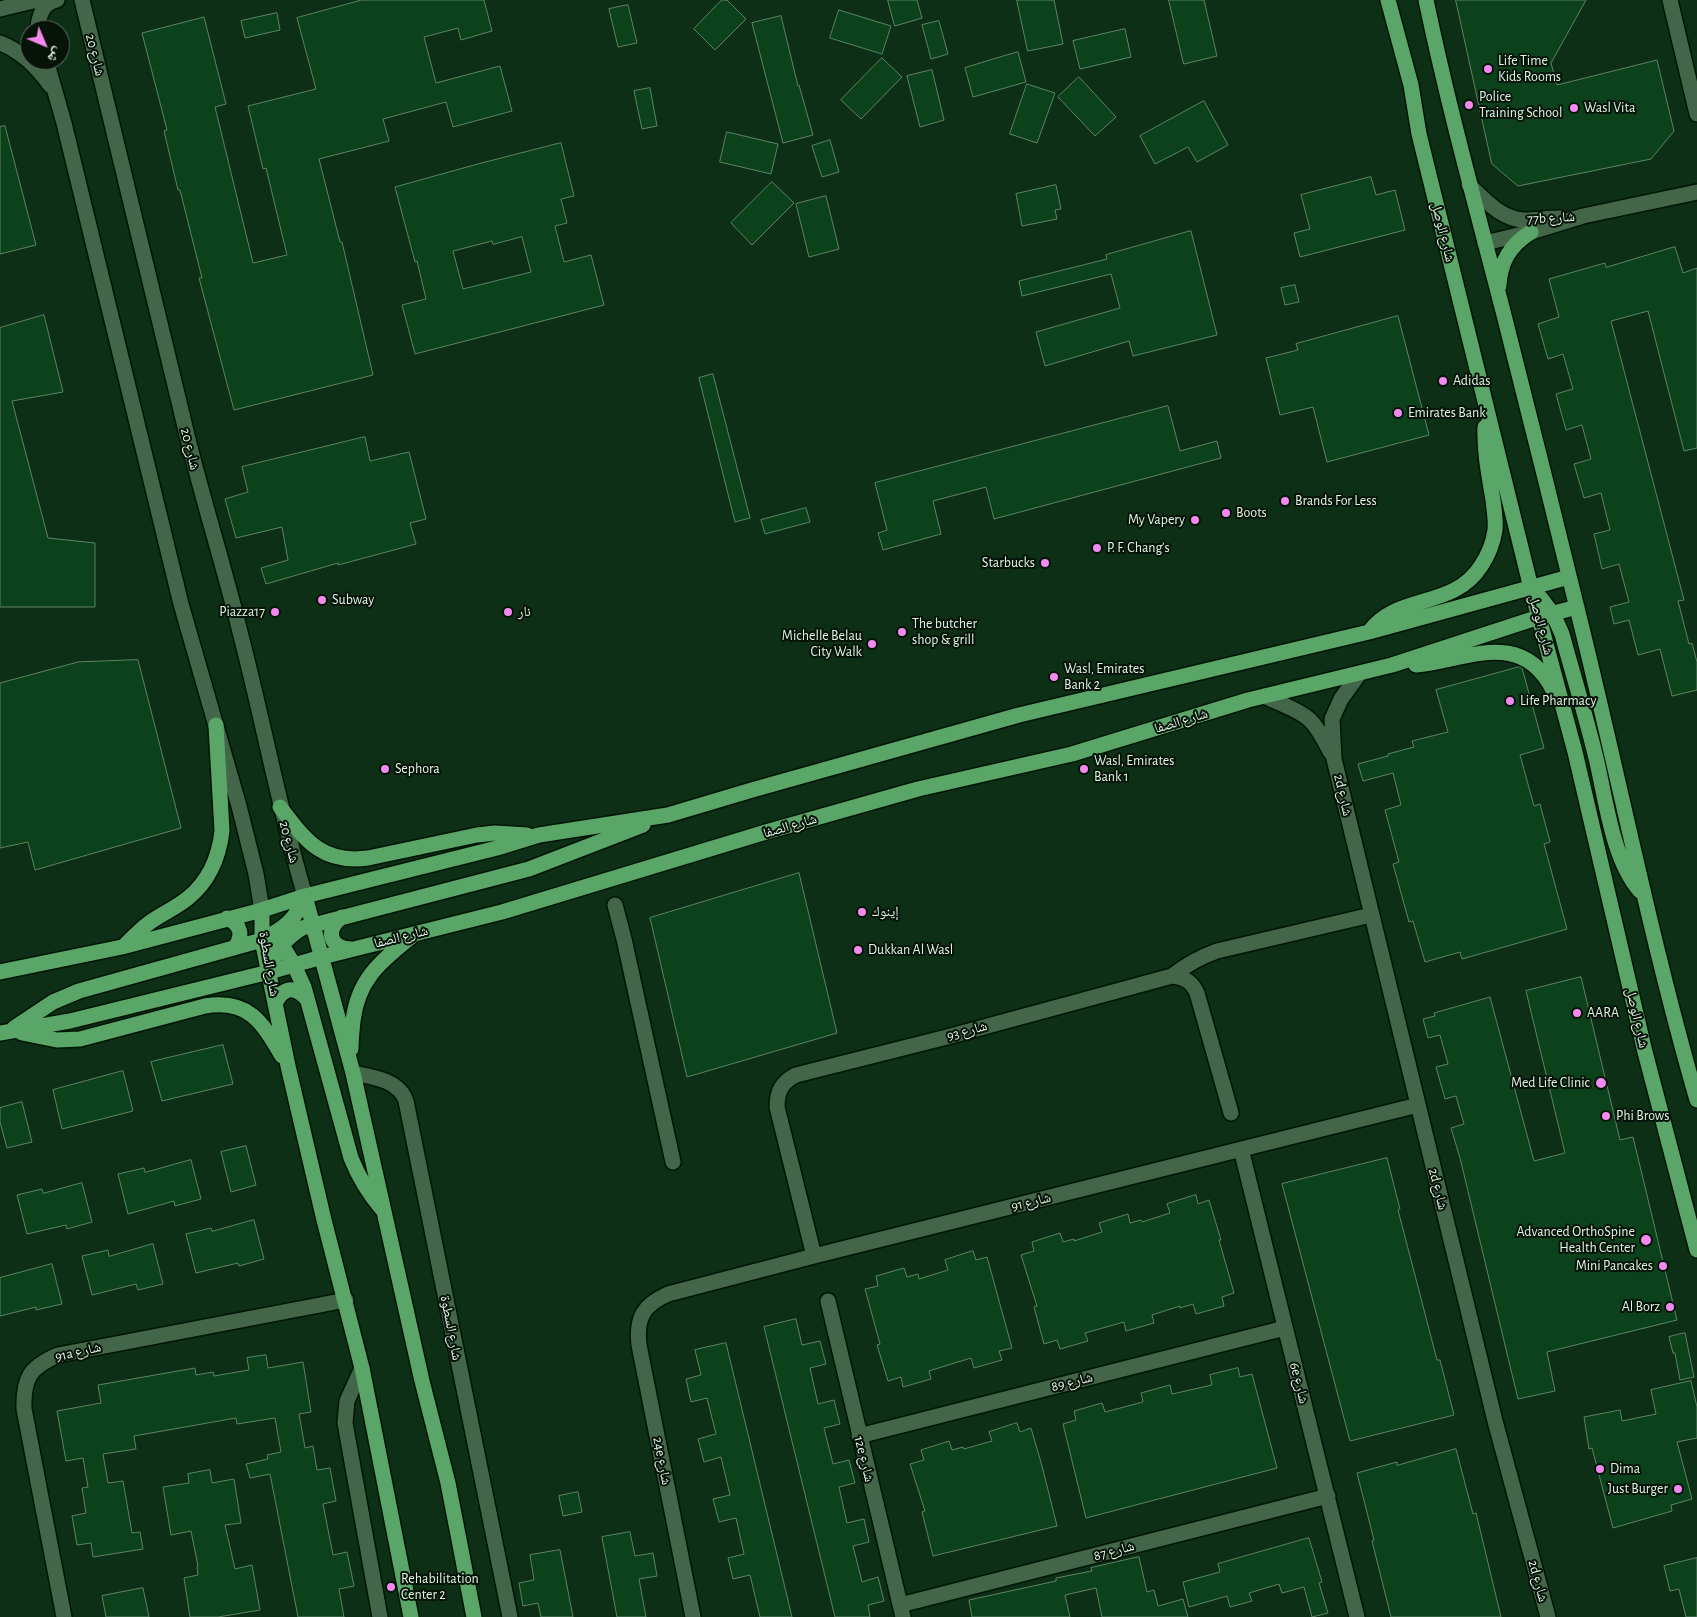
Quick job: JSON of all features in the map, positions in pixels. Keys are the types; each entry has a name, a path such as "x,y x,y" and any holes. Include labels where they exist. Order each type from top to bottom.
{"main road":[{"name":"شارع الوصل","path":"1388,0 1411,85 1419,134 1531,588 1546,615 1564,711 1645,1052 1697,1250"},
{"path":"1426,0 1469,185 1577,607 1644,895 1697,1100"},
{"path":"1499,298 1501,270 1504,260 1515,244 1531,232"},
{"path":"1368,632 1374,624 1387,614 1454,591 1477,573 1485,560 1493,543 1495,528 1485,443 1488,411"},
{"path":"5,1032 66,995 234,948 291,935 313,924 529,869 668,815 752,790 1020,715 1368,632 1569,577"},
{"name":"شارع الصفا","path":"5,1032 70,1021 502,912 766,832 918,789 1072,754 1265,696 1392,665 1546,615 1577,607"},
{"path":"1546,615 1562,634 1589,731 1618,851 1629,875 1644,895"},
{"path":"1392,665 1423,665 1479,652 1494,651 1510,654 1525,659 1538,668 1548,680 1564,711"},
{"path":"122,947 148,923 188,898 199,888 209,875 216,861 222,831 216,725"},
{"path":"280,807 309,843 324,854 353,860 477,835 495,833 538,835"},
{"path":"0,972 122,947 262,910 305,896 497,848 538,835 668,815"},
{"path":"305,896 354,1073 383,1211 448,1483 474,1617"},
{"path":"273,939 300,910 305,896"},
{"name":"شارع السطوة","path":"262,910 273,939 269,972 288,1066 319,1201 362,1368 411,1617"},
{"path":"342,917 335,922 332,929 332,937 336,945 343,949 351,949"},
{"path":"227,918 234,921 239,927 241,934 239,942 234,948"},
{"path":"354,1073 351,1043 358,995 370,973 379,963 415,934"},
{"path":"273,939 294,965 307,999 351,1158 359,1178 383,1211"},
{"path":"275,1004 280,994 289,989 300,991 307,999"},
{"path":"5,1032 57,1040 80,1039 205,1006 220,1004 235,1006 250,1013 260,1021 288,1066"}],"street":[{"path":"38,20 43,8 51,1 57,0"},
{"path":"68,0 81,7 85,15"},
{"name":"شارع 20","path":"82,0 204,502 240,631 280,807 305,896"},
{"path":"1670,0 1697,114"},
{"path":"22,3 32,20"},
{"path":"0,44 29,60 42,73 54,90"},
{"path":"49,70 64,123 181,604 254,868 262,910"},
{"name":"77b شارع","path":"1469,185 1499,211 1513,218 1525,220 1584,216"},
{"name":"77b شارع","path":"1485,243 1584,216 1697,192"},
{"name":"2d شارع","path":"1359,674 1341,699 1332,719 1331,730 1334,759 1495,1421 1548,1617"},
{"name":"2d شارع","path":"1265,696 1302,714 1310,720 1334,759"},
{"path":"615,905 672,1162"},
{"path":"1172,976 1193,961 1217,951 1371,915"},
{"path":"1172,976 1188,980 1194,986 1231,1113"},
{"name":"شارع 93","path":"814,1256 777,1107 779,1092 787,1080 796,1075 1172,976"},
{"name":"شارع السطوة","path":"354,1073 372,1077 398,1087 404,1093 510,1617"},
{"name":"شارع 91","path":"647,1306 656,1299 668,1294 1418,1105"},
{"name":"6e شارع","path":"1241,1149 1357,1617"},
{"name":"91a شارع","path":"64,1617 24,1408 24,1391 30,1375 42,1362 58,1355 346,1300"},
{"name":"12e شارع","path":"828,1302 901,1611"},
{"name":"24e شارع","path":"647,1306 641,1318 638,1331 640,1345 693,1617"},
{"name":"شارع 89","path":"859,1436 1285,1328"},
{"path":"362,1368 347,1401 345,1423 380,1617"},
{"name":"شارع 87","path":"901,1611 1328,1496"}],"building":[{"path":"362,0 484,0 492,31 461,40 458,28 424,37 436,83 500,66 512,111 453,127 446,102 383,119 389,141 319,159 340,242 342,242 373,375 234,410 199,278 202,278 180,190 178,190 164,131 167,130 142,33 204,17 226,104 215,107 253,263 287,255 266,168 263,169 248,106 316,89 297,18"},
{"path":"722,0 727,0 746,19 715,50 694,29"},
{"path":"888,0 917,0 922,18 895,26"},
{"path":"1017,0 1054,0 1063,44 1028,51"},
{"path":"1169,0 1204,0 1217,56 1184,64"},
{"name":"Wasl Vita","path":"1456,0 1586,0 1551,63 1557,85 1657,60 1674,131 1651,159 1518,186 1492,164"},
{"path":"628,5 637,43 618,47 609,9"},
{"path":"839,10 891,26 882,54 830,38"},
{"path":"277,13 280,30 245,38 241,21"},
{"path":"781,16 798,86 813,135 783,143 752,23"},
{"path":"939,21 948,54 931,59 922,25"},
{"path":"1125,29 1131,57 1080,69 1073,41"},
{"path":"1018,52 1026,82 973,97 965,68"},
{"path":"882,58 902,77 861,119 841,100"},
{"path":"932,70 944,120 920,127 907,76"},
{"path":"1079,77 1116,117 1095,136 1058,97"},
{"path":"1027,84 1055,93 1037,143 1010,134"},
{"path":"650,88 657,126 642,129 634,91"},
{"path":"1204,101 1228,145 1197,162 1188,147 1155,164 1140,136"},
{"path":"5,126 36,245 0,254 0,127"},
{"path":"727,132 778,144 771,174 720,162"},
{"path":"830,140 839,172 822,177 812,146"},
{"path":"561,143 574,196 561,199 567,223 555,226 564,262 591,255 604,305 415,354 402,305 426,299 395,187","holes":["522,237 531,272 463,289 453,251 492,241 493,244"]},
{"path":"1371,177 1376,195 1395,190 1405,230 1300,257 1294,233 1310,229 1301,195"},
{"path":"772,182 794,203 752,245 731,223"},
{"path":"1056,185 1061,209 1055,210 1057,219 1022,226 1016,194"},
{"path":"826,196 839,249 809,257 796,204"},
{"path":"1191,231 1217,335 1133,356 1129,341 1045,366 1036,332 1120,308 1111,274 1022,296 1019,281 1107,259 1106,255"},
{"path":"1675,247 1683,273 1697,268 1697,448 1684,451 1648,311 1611,321 1684,600 1678,601 1689,644 1692,643 1697,662 1697,690 1672,696 1660,649 1638,655 1629,620 1614,624 1610,607 1629,602 1619,564 1602,569 1594,534 1610,530 1601,493 1584,498 1574,464 1591,459 1582,425 1566,430 1556,394 1573,389 1563,354 1548,359 1538,324 1559,317 1549,279 1605,263 1606,267"},
{"path":"1295,285 1299,302 1285,305 1281,288"},
{"path":"44,315 63,392 12,401 48,538 95,543 95,607 0,607 0,328"},
{"path":"1398,316 1429,435 1327,462 1313,407 1280,415 1266,358 1298,350 1296,344"},
{"path":"713,374 750,518 735,522 699,378"},
{"path":"1168,406 1180,451 1217,441 1221,458 994,519 986,487 933,501 941,534 883,550 878,533 887,530 875,483"},
{"path":"365,437 370,461 409,452 426,519 410,523 416,544 338,565 338,563 266,584 261,568 288,560 282,527 236,538 225,499 248,492 242,467"},
{"path":"806,508 810,522 765,534 761,520"},
{"path":"138,660 181,828 35,870 28,842 0,848 0,683 78,662"},
{"path":"1519,667 1522,668 1544,748 1520,755 1534,806 1540,804 1550,842 1544,844 1567,929 1462,959 1460,952 1425,962 1413,921 1409,922 1393,864 1399,862 1385,810 1401,805 1393,773 1363,781 1358,764 1414,747 1412,741 1448,732 1436,690"},
{"path":"799,873 837,1033 687,1077 650,918"},
{"path":"1581,977 1620,1140 1633,1137 1677,1320 1547,1352 1555,1391 1518,1399 1460,1158 1451,1128 1464,1124 1456,1096 1445,1099 1436,1067 1448,1064 1440,1035 1428,1038 1423,1019 1435,1016 1434,1013 1490,997 1534,1161 1565,1153 1526,991"},
{"path":"223,1045 233,1084 162,1101 151,1062"},
{"path":"123,1071 133,1111 62,1129 53,1090"},
{"path":"22,1102 32,1142 7,1148 0,1122 0,1108"},
{"path":"246,1146 256,1185 231,1192 221,1152"},
{"path":"1387,1158 1400,1209 1398,1210 1437,1360 1440,1360 1454,1415 1350,1441 1282,1184"},
{"path":"191,1160 201,1199 175,1206 174,1201 128,1214 118,1174 144,1168 145,1172"},
{"path":"82,1183 92,1222 67,1229 66,1225 27,1234 17,1195 42,1189 43,1193"},
{"path":"1196,1195 1198,1204 1209,1200 1221,1240 1219,1240 1234,1293 1222,1297 1224,1306 1196,1314 1193,1304 1180,1308 1180,1306 1152,1315 1154,1323 1126,1331 1124,1322 1085,1333 1088,1341 1060,1349 1057,1340 1044,1344 1034,1307 1037,1306 1021,1255 1034,1251 1032,1242 1060,1233 1063,1242 1074,1239 1074,1241 1102,1232 1099,1223 1128,1214 1130,1223 1141,1220 1142,1222 1170,1213 1167,1204"},
{"path":"254,1220 264,1259 239,1266 238,1263 196,1273 186,1234 211,1228 212,1231"},
{"path":"153,1244 163,1284 138,1290 136,1284 92,1295 82,1256 108,1250 109,1256"},
{"path":"973,1251 976,1260 987,1257 1012,1348 999,1351 1002,1360 974,1368 971,1358 929,1371 931,1379 903,1387 901,1377 888,1381 877,1345 880,1344 865,1289 878,1286 876,1276 904,1268 907,1277 918,1274 919,1279 948,1270 945,1260"},
{"path":"52,1264 62,1304 36,1310 36,1307 0,1316 0,1278"},
{"path":"796,1319 802,1345 820,1341 826,1364 810,1368 818,1404 834,1400 840,1424 824,1428 833,1464 849,1460 855,1483 839,1487 847,1523 864,1519 869,1542 853,1546 862,1582 878,1577 884,1601 868,1605 870,1617 835,1617 764,1327"},
{"path":"1685,1333 1694,1377 1680,1380 1675,1353 1673,1353 1669,1337"},
{"path":"726,1343 792,1617 760,1617 750,1575 733,1579 728,1558 744,1554 736,1518 719,1522 713,1499 730,1495 721,1457 704,1462 698,1439 716,1434 707,1398 691,1402 686,1379 701,1375 695,1350"},
{"path":"266,1355 268,1368 303,1362 311,1412 299,1414 305,1448 313,1446 317,1470 330,1468 336,1501 323,1504 333,1555 347,1552 354,1586 339,1589 344,1617 298,1617 270,1474 250,1478 246,1464 268,1459 267,1455 281,1452 275,1418 237,1424 236,1418 134,1436 136,1449 103,1454 108,1483 123,1481 132,1533 140,1532 143,1549 93,1557 91,1543 77,1545 72,1516 86,1513 82,1488 88,1487 83,1458 66,1461 57,1411 101,1403 98,1385 195,1368 196,1375 213,1372 214,1376 249,1370 247,1358"},
{"path":"1238,1368 1240,1377 1252,1374 1277,1468 1086,1518 1063,1424 1076,1420 1074,1411 1102,1403 1105,1412 1143,1402 1141,1393 1170,1385 1172,1394 1212,1385 1210,1375"},
{"path":"1691,1381 1697,1407 1697,1438 1677,1442 1692,1499 1671,1505 1672,1511 1613,1528 1592,1448 1589,1449 1584,1417 1620,1410 1622,1421 1656,1414 1651,1390"},
{"path":"1017,1423 1020,1432 1031,1428 1057,1526 933,1556 922,1512 925,1511 910,1464 924,1460 921,1450 949,1441 952,1450 963,1447 964,1449 992,1441 989,1432"},
{"path":"1456,1449 1473,1514 1476,1513 1501,1617 1391,1617 1357,1473 1397,1462 1397,1465"},
{"path":"210,1470 212,1483 234,1479 241,1523 225,1525 235,1569 252,1565 260,1610 218,1617 190,1617 184,1578 198,1575 191,1531 171,1535 163,1487 189,1483 188,1474"},
{"path":"578,1492 582,1512 563,1516 559,1496"},
{"path":"630,1532 635,1556 653,1553 657,1576 639,1579 646,1617 617,1617 602,1537"},
{"path":"1309,1538 1322,1582 1319,1583 1328,1613 1312,1617 1304,1587 1282,1593 1279,1584 1249,1593 1252,1601 1230,1607 1227,1596 1189,1607 1183,1582 1220,1572 1218,1564"},
{"path":"560,1550 573,1617 541,1617 538,1603 523,1606 519,1583 534,1580 530,1555"},
{"path":"1139,1557 1147,1592 1154,1590 1158,1606 1183,1599 1188,1617 1102,1617 1096,1588 1065,1595 1070,1617 972,1617 969,1600 1056,1581 1056,1578 1092,1571 1091,1568"},
{"path":"1697,1558 1697,1617 1686,1617 1679,1589 1670,1591 1664,1566"},
{"path":"143,1588 149,1617 106,1617 102,1596"}],"place":[{"name":"Life Time Kids Rooms","path":"1488,69"},
{"name":"Police Training School","path":"1469,105"},
{"name":"Wasl Vita","path":"1574,108"},
{"name":"Adidas","path":"1443,381"},
{"name":"Emirates Bank","path":"1398,413"},
{"name":"Brands For Less","path":"1285,501"},
{"name":"Boots","path":"1226,513"},
{"name":"My Vapery","path":"1195,520"},
{"name":"P. F. Chang’s","path":"1097,548"},
{"name":"Starbucks","path":"1045,563"},
{"name":"Subway","path":"322,600"},
{"name":"Piazza17","path":"275,612"},
{"name":"نار","path":"508,612"},
{"name":"The butcher shop & grill","path":"902,632"},
{"name":"Michelle Belau City Walk","path":"872,644"},
{"name":"Wasl, Emirates Bank 2","path":"1054,677"},
{"name":"Life Pharmacy","path":"1510,701"},
{"name":"Sephora","path":"385,769"},
{"name":"Wasl, Emirates Bank 1","path":"1084,769"},
{"name":"إينوك","path":"862,912"},
{"name":"Dukkan Al Wasl","path":"858,950"},
{"name":"AARA","path":"1577,1013"},
{"name":"Med Life Clinic","path":"1601,1083"},
{"name":"Phi Brows","path":"1606,1116"},
{"name":"Advanced OrthoSpine Health Center","path":"1646,1240"},
{"name":"Mini Pancakes","path":"1663,1266"},
{"name":"Al Borz","path":"1670,1307"},
{"name":"Dima","path":"1600,1469"},
{"name":"Just Burger","path":"1678,1489"},
{"name":"Rehabilitation Center 2","path":"391,1587"}]}
